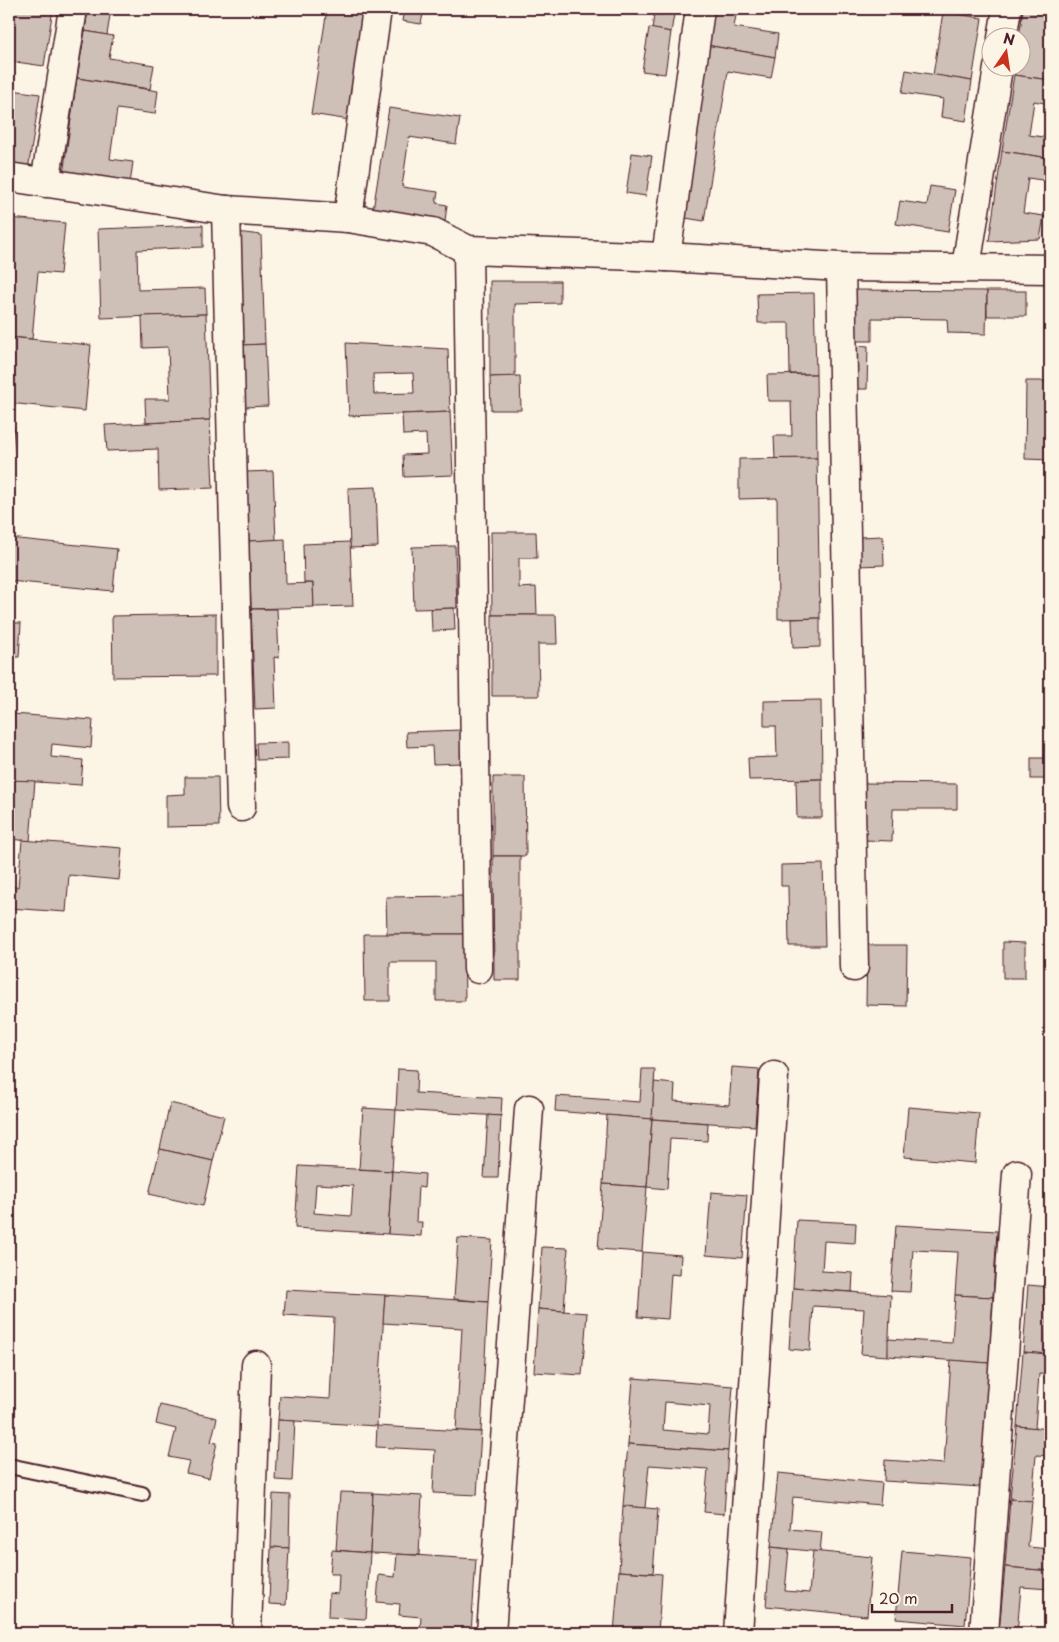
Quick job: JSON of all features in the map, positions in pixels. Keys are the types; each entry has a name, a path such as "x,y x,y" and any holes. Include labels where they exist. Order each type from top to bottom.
{"street":[{"path":"45,183 73,9"},
{"path":"348,218 377,9"},
{"path":"666,257 700,9"},
{"path":"1004,28 1007,9"},
{"path":"966,267 996,78"},
{"path":"9,177 226,210 348,218 433,232 468,250 666,257 840,267 1050,269"},
{"path":"226,210 241,807"},
{"path":"468,250 478,969"},
{"path":"840,267 854,967"},
{"path":"738,1633 774,1076"},
{"path":"491,1633 529,1109"},
{"path":"984,1633 1017,1174"},
{"path":"247,1633 256,1365"}],"lane":[{"path":"9,1466 142,1494"}],"building":[{"path":"9,9 53,9 44,66 9,61"},
{"path":"88,9 111,9 107,35 85,31"},
{"path":"327,9 367,9 350,120 311,114"},
{"path":"404,9 424,9 421,24 402,21"},
{"path":"655,9 675,9 671,32 652,29"},
{"path":"712,9 737,9 734,27 778,34 775,57 706,45"},
{"path":"1023,9 1050,9 1050,80 1032,78 1032,28 1020,28"},
{"path":"943,12 982,18 972,81 933,75"},
{"path":"649,28 671,32 665,74 642,71"},
{"path":"85,31 113,36 109,58 154,65 150,89 77,78"},
{"path":"706,45 775,57 771,78 728,71 704,221 679,217"},
{"path":"906,70 972,81 966,121 941,117 943,99 902,93"},
{"path":"77,78 158,91 155,114 117,109 110,159 133,162 130,184 63,174"},
{"path":"1014,78 1032,78 1050,80 1050,104 1034,101 1029,135 1050,138 1050,158 1002,151"},
{"path":"12,90 40,94 28,170 9,167 9,114"},
{"path":"389,108 460,118 456,144 409,137 402,187 438,192 436,203 447,205 445,221 373,210"},
{"path":"1002,151 1050,158 1049,181 1028,178 1023,213 1044,216 1040,239 989,241"},
{"path":"632,153 652,156 646,196 626,193"},
{"path":"930,186 955,190 948,232 896,224 900,201 927,205"},
{"path":"9,218 65,223 60,274 38,272 32,339 9,337"},
{"path":"203,225 203,247 137,250 138,290 205,288 206,314 101,318 98,229"},
{"path":"237,232 261,235 265,344 242,345"},
{"path":"490,281 560,281 560,303 515,304 515,377 490,377"},
{"path":"851,290 987,291 986,334 948,333 947,319 872,318 872,341 851,341"},
{"path":"987,291 1026,291 1026,316 987,316"},
{"path":"814,293 816,374 790,374 789,323 758,323 757,294"},
{"path":"206,314 210,420 146,423 145,399 170,399 168,347 143,348 142,316"},
{"path":"9,337 91,345 85,411 9,403"},
{"path":"346,343 448,349 450,412 349,416","holes":["413,373 414,393 374,394 373,374"]},
{"path":"265,344 268,406 244,407 242,345"},
{"path":"853,345 868,346 867,389 853,389"},
{"path":"816,374 817,458 775,459 774,436 792,436 791,401 768,401 767,375"},
{"path":"520,376 521,410 491,410 490,377"},
{"path":"1026,381 1050,381 1050,460 1025,459"},
{"path":"450,412 453,475 404,477 403,455 427,454 426,434 403,435 402,414"},
{"path":"210,420 213,488 159,490 158,449 107,451 105,425"},
{"path":"9,428 14,428 11,459 9,459"},
{"path":"817,458 820,618 778,619 777,498 739,499 739,459"},
{"path":"9,459 11,459 9,484"},
{"path":"273,471 276,540 249,541 246,472"},
{"path":"376,487 378,547 350,548 348,488"},
{"path":"491,532 536,532 537,558 519,558 519,588 536,587 537,615 492,615"},
{"path":"883,536 884,565 859,566 859,537"},
{"path":"9,538 117,549 113,591 9,581"},
{"path":"285,539 286,584 313,583 314,607 251,609 249,541"},
{"path":"350,542 353,606 314,607 313,583 304,583 303,544"},
{"path":"455,546 457,608 414,609 412,547"},
{"path":"454,608 455,630 432,631 431,609"},
{"path":"251,609 277,609 279,658 274,657 276,708 255,709"},
{"path":"216,614 216,676 113,677 112,616"},
{"path":"492,615 556,615 557,644 538,644 539,696 492,696"},
{"path":"820,618 820,647 793,648 792,619"},
{"path":"9,623 21,623 19,657 9,657"},
{"path":"821,700 822,779 749,780 748,758 777,757 776,726 764,726 764,701"},
{"path":"13,714 93,720 91,748 52,744 51,757 83,760 81,785 9,780"},
{"path":"462,730 464,763 433,764 432,746 407,747 406,732"},
{"path":"288,742 288,759 257,760 256,743"},
{"path":"1031,758 1050,758 1050,779 1031,779"},
{"path":"185,777 218,777 219,826 166,827 166,795 185,794"},
{"path":"493,777 525,777 526,856 493,856"},
{"path":"822,779 822,818 797,818 796,780"},
{"path":"9,780 35,781 30,841 9,839"},
{"path":"865,783 957,784 957,809 893,809 892,841 864,840"},
{"path":"22,840 122,848 119,880 69,875 66,912 9,908 9,886 18,887"},
{"path":"493,856 520,856 520,980 494,980"},
{"path":"823,864 825,946 789,946 788,886 781,886 781,865"},
{"path":"464,896 464,934 387,934 386,897"},
{"path":"364,934 464,934 465,1001 436,1001 436,962 390,962 390,1001 365,1001"},
{"path":"1003,942 1025,943 1025,978 1003,978"},
{"path":"867,945 907,945 906,1006 866,1005"},
{"path":"1047,1063 1050,1063 1050,1081 1047,1081"},
{"path":"732,1067 759,1069 755,1126 652,1119 654,1082 675,1084 674,1101 729,1105"},
{"path":"398,1069 417,1070 416,1093 502,1098 501,1116 396,1110"},
{"path":"642,1069 655,1069 652,1119 555,1111 556,1096 640,1102"},
{"path":"170,1103 224,1116 213,1161 160,1149"},
{"path":"908,1107 979,1113 975,1163 904,1157"},
{"path":"363,1108 396,1110 392,1171 359,1169"},
{"path":"488,1115 501,1116 498,1178 484,1178"},
{"path":"607,1115 652,1119 647,1187 603,1184"},
{"path":"652,1119 708,1123 707,1141 670,1139 667,1189 647,1187"},
{"path":"160,1149 213,1161 203,1206 149,1194"},
{"path":"299,1166 392,1171 388,1234 295,1228","holes":["316,1184 353,1186 351,1216 314,1213"]},
{"path":"392,1171 425,1174 424,1188 418,1187 416,1222 422,1222 421,1236 388,1234"},
{"path":"603,1184 647,1187 642,1252 598,1249"},
{"path":"711,1192 747,1195 742,1258 706,1255"},
{"path":"797,1220 856,1223 855,1243 824,1241 822,1271 853,1273 852,1292 793,1288"},
{"path":"896,1225 997,1231 993,1297 955,1295 958,1252 913,1250 910,1292 891,1291"},
{"path":"458,1238 492,1240 488,1302 454,1299"},
{"path":"542,1247 568,1248 564,1311 538,1309"},
{"path":"642,1252 681,1255 680,1275 671,1274 668,1319 638,1317"},
{"path":"1028,1285 1050,1287 1046,1354 1023,1352"},
{"path":"793,1288 891,1295 888,1356 861,1354 864,1309 813,1306 810,1351 789,1349"},
{"path":"286,1290 385,1295 377,1426 278,1420 280,1396 330,1399 334,1318 284,1315"},
{"path":"385,1295 488,1302 481,1432 456,1431 462,1328 383,1323"},
{"path":"955,1295 993,1297 989,1363 888,1356 888,1339 952,1343"},
{"path":"538,1309 587,1313 582,1375 534,1372"},
{"path":"1023,1352 1050,1354 1050,1375 1039,1374 1035,1428 1017,1426"},
{"path":"951,1360 989,1363 981,1487 884,1481 885,1460 944,1464"},
{"path":"633,1378 733,1386 728,1451 628,1444","holes":["665,1402 710,1406 708,1434 663,1430"]},
{"path":"160,1405 217,1418 211,1442 217,1443 209,1478 186,1473 189,1461 169,1457 176,1429 156,1424"},
{"path":"278,1420 295,1421 292,1481 275,1480"},
{"path":"377,1426 481,1432 477,1495 433,1493 435,1450 376,1447"},
{"path":"1017,1426 1050,1429 1050,1456 1036,1455 1032,1501 1010,1499"},
{"path":"628,1444 728,1451 724,1514 704,1512 708,1469 649,1465 645,1508 623,1506"},
{"path":"778,1473 882,1483 880,1505 793,1497 790,1529 822,1532 820,1552 771,1547"},
{"path":"340,1492 373,1493 370,1553 336,1550"},
{"path":"373,1493 422,1496 419,1555 370,1553"},
{"path":"273,1494 290,1495 289,1548 271,1547"},
{"path":"1010,1499 1032,1501 1028,1547 1050,1549 1050,1571 1005,1567"},
{"path":"623,1506 658,1509 653,1573 619,1571"},
{"path":"271,1547 289,1548 286,1605 269,1604"},
{"path":"771,1547 789,1549 785,1591 809,1593 813,1551 872,1557 867,1616 766,1606"},
{"path":"332,1550 370,1553 366,1619 328,1617 329,1593 338,1594 339,1574 330,1574"},
{"path":"902,1551 971,1557 965,1625 896,1619"},
{"path":"397,1554 476,1559 471,1633 420,1633 421,1617 399,1615 400,1604 377,1602 379,1575 395,1577"},
{"path":"1005,1567 1050,1571 1050,1589 1021,1587 1017,1633 999,1632"},
{"path":"619,1571 662,1574 658,1633 614,1633"},
{"path":"516,1629 575,1633 516,1633"}]}
